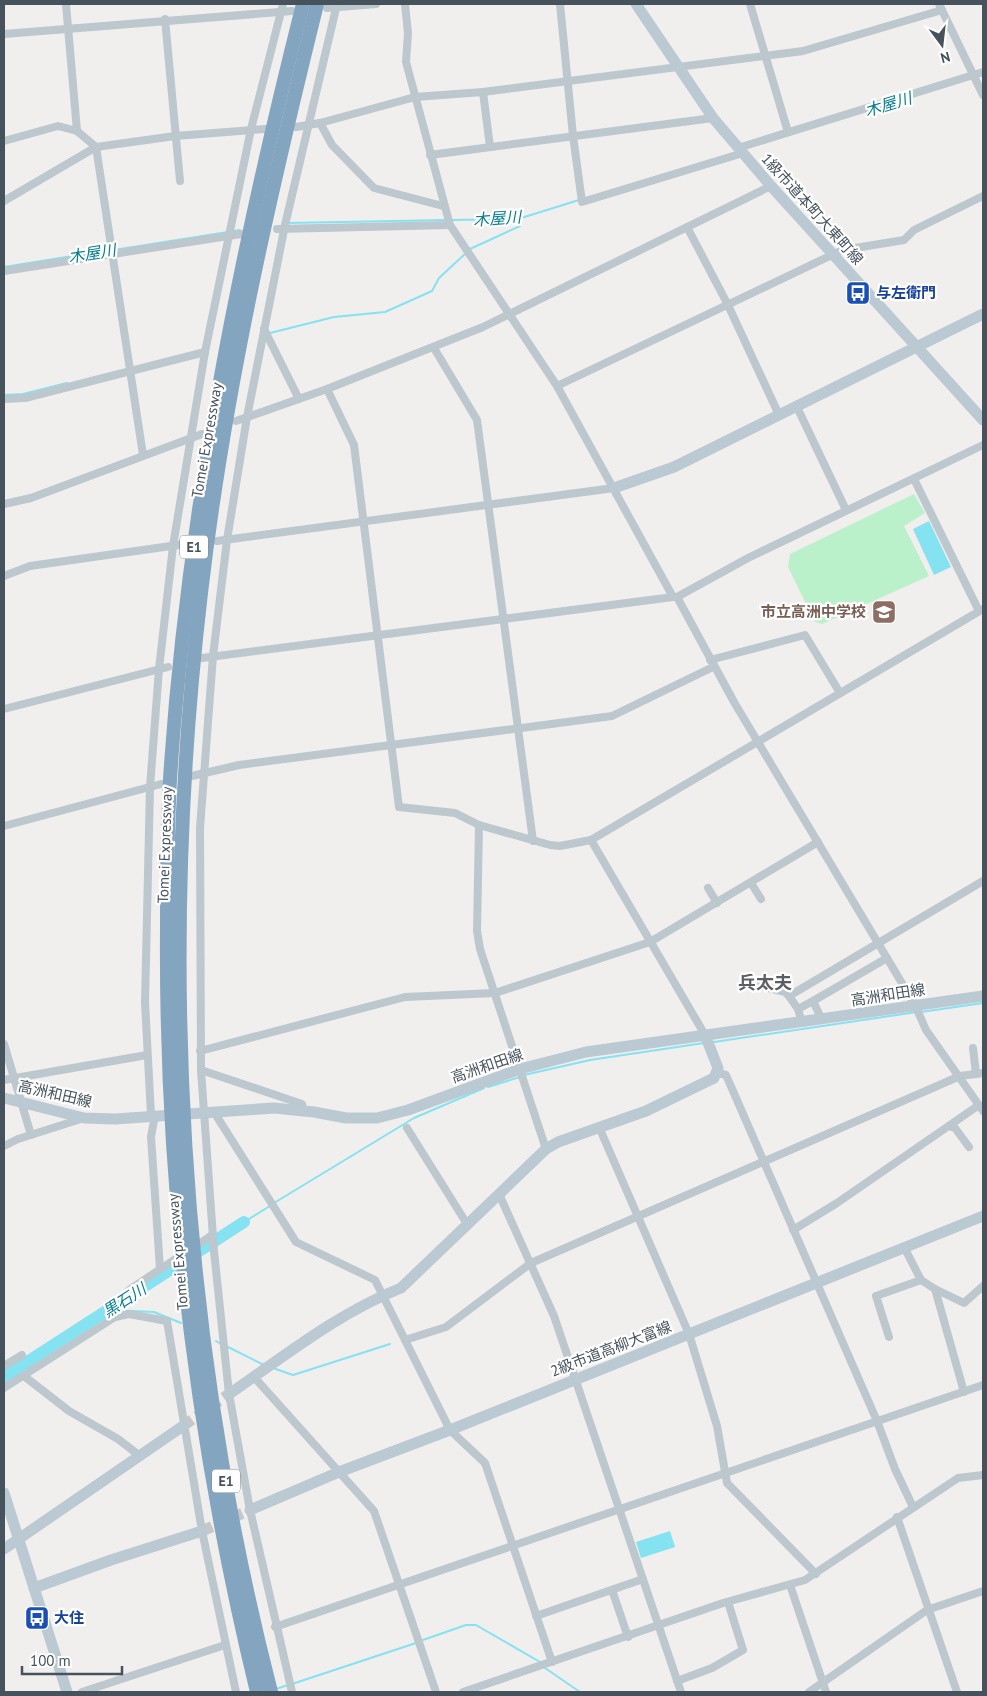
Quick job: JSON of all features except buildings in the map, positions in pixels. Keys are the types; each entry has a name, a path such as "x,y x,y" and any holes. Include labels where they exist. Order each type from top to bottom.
{"highway":[{"name":"Tomei Expressway","path":"271,1692 230,1504 189,1271 193,1246 184,1126 176,1099 179,886 187,729 201,594 224,439 249,300 284,141 322,6"},
{"name":"Tomei Expressway","path":"257,1692 234,1594 208,1454 189,1271 166,982 168,822 181,651 196,525 209,438 235,300 298,7"}],"street":[{"path":"66,4 77,131"},
{"path":"242,4 243,13"},
{"path":"322,6 376,4"},
{"path":"405,4 408,33 406,62 443,206 449,222 557,386 712,664 915,1005 926,1030 981,1108 949,1126 837,1203 793,1230"},
{"path":"560,4 573,136 582,200 740,151 788,132 983,72"},
{"name":"1級市道本町大東町線","path":"636,4 713,118 740,151 983,420"},
{"path":"750,4 788,132"},
{"path":"292,1692 275,1627 250,1510 229,1394 212,1237 202,1113 200,1051 200,828 203,773 213,676 213,656 227,540 247,417 283,225 336,5"},
{"path":"160,1269 151,1136 153,1115 145,1002 150,787 160,669 174,546 205,352 251,129 283,7"},
{"path":"4,34 298,7"},
{"path":"296,127 320,123 415,97 483,92 816,49 940,7 983,95"},
{"path":"165,20 180,181"},
{"path":"483,92 490,147"},
{"path":"430,156 713,118"},
{"path":"320,123 332,144 374,188 443,206"},
{"path":"4,141 58,126 77,131 96,147 143,455"},
{"path":"4,201 96,147 175,136 265,129"},
{"path":"236,421 434,348 509,315 771,186"},
{"path":"557,386 842,250 904,240 914,230 983,196"},
{"path":"283,225 449,222"},
{"path":"687,227 728,305 779,414"},
{"path":"4,271 230,232 241,234"},
{"path":"217,541 614,488 674,467 983,314"},
{"path":"264,329 299,399"},
{"path":"434,348 477,420 520,730 533,841"},
{"path":"4,399 26,398 205,352"},
{"path":"327,389 354,445 399,808 455,813 480,825 533,841 560,846 591,840 981,610 914,479"},
{"path":"796,405 846,510"},
{"path":"4,504 31,498 202,434"},
{"path":"202,658 675,597 748,558 983,445"},
{"path":"4,576 30,566 185,544"},
{"path":"192,776 239,765 520,730 612,716 712,664 805,635 840,692"},
{"path":"4,709 168,667"},
{"path":"4,826 161,784"},
{"path":"480,825 476,931 480,950 546,1149"},
{"path":"229,1394 335,1322 382,1295 401,1288 546,1149 558,1142 599,1126 646,1111 714,1078 718,1073 718,1068 705,1035 591,840"},
{"path":"200,1051 405,997 495,993 650,942 818,842"},
{"path":"789,996 983,881"},
{"path":"751,883 761,898"},
{"path":"708,888 717,903"},
{"path":"798,1009 887,958"},
{"path":"752,984 785,992 798,1009 802,1023"},
{"name":"高洲和田線","path":"4,1098 84,1118 274,1108 303,1110 346,1118 377,1118 408,1110 520,1069 586,1052 983,996"},
{"path":"813,1001 822,1020"},
{"path":"4,1044 31,1135"},
{"path":"405,1340 446,1327 530,1262 960,1076 980,1073 973,1048"},
{"path":"4,1080 148,1056"},
{"path":"201,1070 302,1104 303,1110"},
{"path":"718,1073 726,1075 913,1507"},
{"path":"214,1112 296,1242 375,1280 450,1430 485,1463 552,1662"},
{"path":"4,1146 84,1118"},
{"path":"599,1126 690,1334 718,1426 727,1483 816,1574"},
{"path":"949,1126 955,1128 969,1147"},
{"path":"407,1128 467,1224"},
{"path":"499,1194 554,1316 681,1692"},
{"name":"2級市道高柳大富線","path":"250,1510 339,1472 450,1430 575,1378 690,1334 983,1216"},
{"path":"129,1290 212,1237"},
{"path":"904,1247 921,1280 935,1289 964,1303 983,1286"},
{"path":"889,1337 876,1296 921,1280"},
{"path":"935,1289 964,1392"},
{"path":"4,1388 115,1317 129,1314 167,1321 202,1531 236,1692"},
{"path":"4,1366 22,1355"},
{"path":"24,1376 69,1411 118,1439 140,1456"},
{"path":"254,1377 374,1510 436,1692"},
{"path":"275,1627 983,1385"},
{"path":"4,1550 183,1426"},
{"path":"463,1692 728,1602 790,1585 816,1574 897,1517 958,1478 983,1475"},
{"path":"4,1492 66,1692"},
{"path":"897,1517 957,1692"},
{"path":"34,1588 111,1560 202,1531"},
{"path":"536,1616 643,1579"},
{"path":"790,1585 826,1692"},
{"path":"612,1590 628,1637"},
{"path":"809,1692 928,1610 983,1591"},
{"path":"677,1681 712,1668 743,1650 728,1602"},
{"path":"82,1692 226,1645"}],"green space":[{"path":"914,494 925,513 904,526 929,576 822,624 815,622 788,567 790,554"}],"water":[{"path":"929,521 951,567 934,575 913,529"},
{"path":"670,1531 675,1547 641,1558 636,1542"}],"waterway":[{"name":"木屋川","path":"452,220 518,219 579,200"},
{"path":"470,249 520,226 518,219"},
{"name":"木屋川","path":"287,223 447,220"},
{"name":"木屋川","path":"233,231 240,230"},
{"name":"木屋川","path":"114,250 228,232"},
{"name":"木屋川","path":"4,267 110,250"},
{"path":"270,333 334,317 385,312 432,291 439,278 466,253"},
{"path":"4,395 23,394 67,383"},
{"path":"921,1012 983,1003"},
{"path":"714,1042 917,1012"},
{"path":"524,1075 590,1060 704,1043"},
{"path":"488,1087 520,1077"},
{"path":"274,1203 414,1118 484,1088"},
{"path":"244,1222 270,1206"},
{"name":"黒石川","path":"4,1377 244,1222"},
{"path":"111,1310 154,1312 181,1323"},
{"path":"216,1341 221,1344"},
{"path":"273,1368 293,1375 390,1344"},
{"path":"228,1347 264,1365"},
{"path":"420,1641 466,1625 476,1625 540,1662"},
{"path":"292,1684 416,1643"},
{"path":"545,1668 580,1692"},
{"path":"276,1689 288,1685"}],"tunnel":[{"path":"183,1426 229,1394"},
{"path":"202,1531 250,1510"}],"place":[{"name":"与左衛門","path":"858,293"},
{"name":"市立高洲中学校","path":"884,612"},
{"name":"大住","path":"37,1618"}],"district":[{"name":"兵太夫","path":"765,983"}]}
